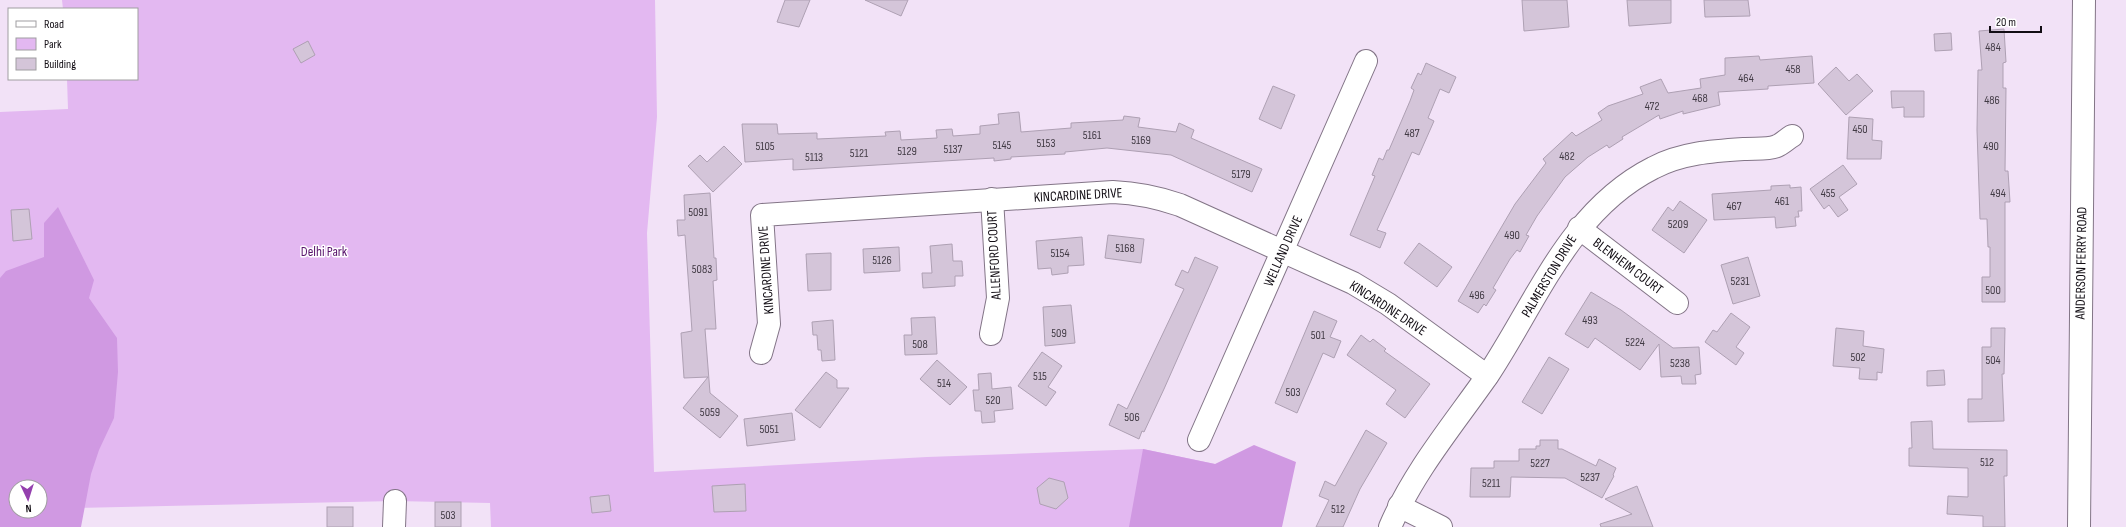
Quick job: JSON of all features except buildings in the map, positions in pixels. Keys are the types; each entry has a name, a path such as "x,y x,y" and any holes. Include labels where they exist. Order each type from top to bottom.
{"street":[{"name":"ANDERSON FERRY ROAD","path":"2079,527 2084,0"},
{"name":"WELLAND DRIVE","path":"1198,440 1283,252 1366,61"},
{"name":"PALMERSTON DRIVE","path":"1390,527 1399,506 1421,467 1487,376 1579,228 1608,197 1626,183 1654,167 1676,159 1706,152 1776,147 1792,136"},
{"name":"KINCARDINE DRIVE","path":"761,353 769,324 762,215 1113,192 1136,193 1158,197 1180,205 1353,283 1388,304 1487,376"},
{"name":"ALLENFORD COURT","path":"991,334 998,298 992,199"},
{"name":"BLENHEIM COURT","path":"1579,228 1678,303"},
{"path":"394,501 394,527"},
{"path":"1399,506 1441,527"}],"green space":[{"name":"Delhi Park","path":"62,0 655,0 657,117 647,233 654,472 927,457 1143,449 1215,464 1247,527 491,527 490,503 395,501 76,508 48,492 48,479 8,479 8,499 0,511 0,112 68,109 67,80 138,80 138,8 63,8"}],"shaded area":[{"path":"58,207 94,280 89,298 117,338 118,372 114,418 99,450 91,474 81,527 0,527 0,278 6,271 44,257 44,223"},
{"path":"1254,445 1296,462 1282,527 1129,527 1143,449 1215,464"}]}
